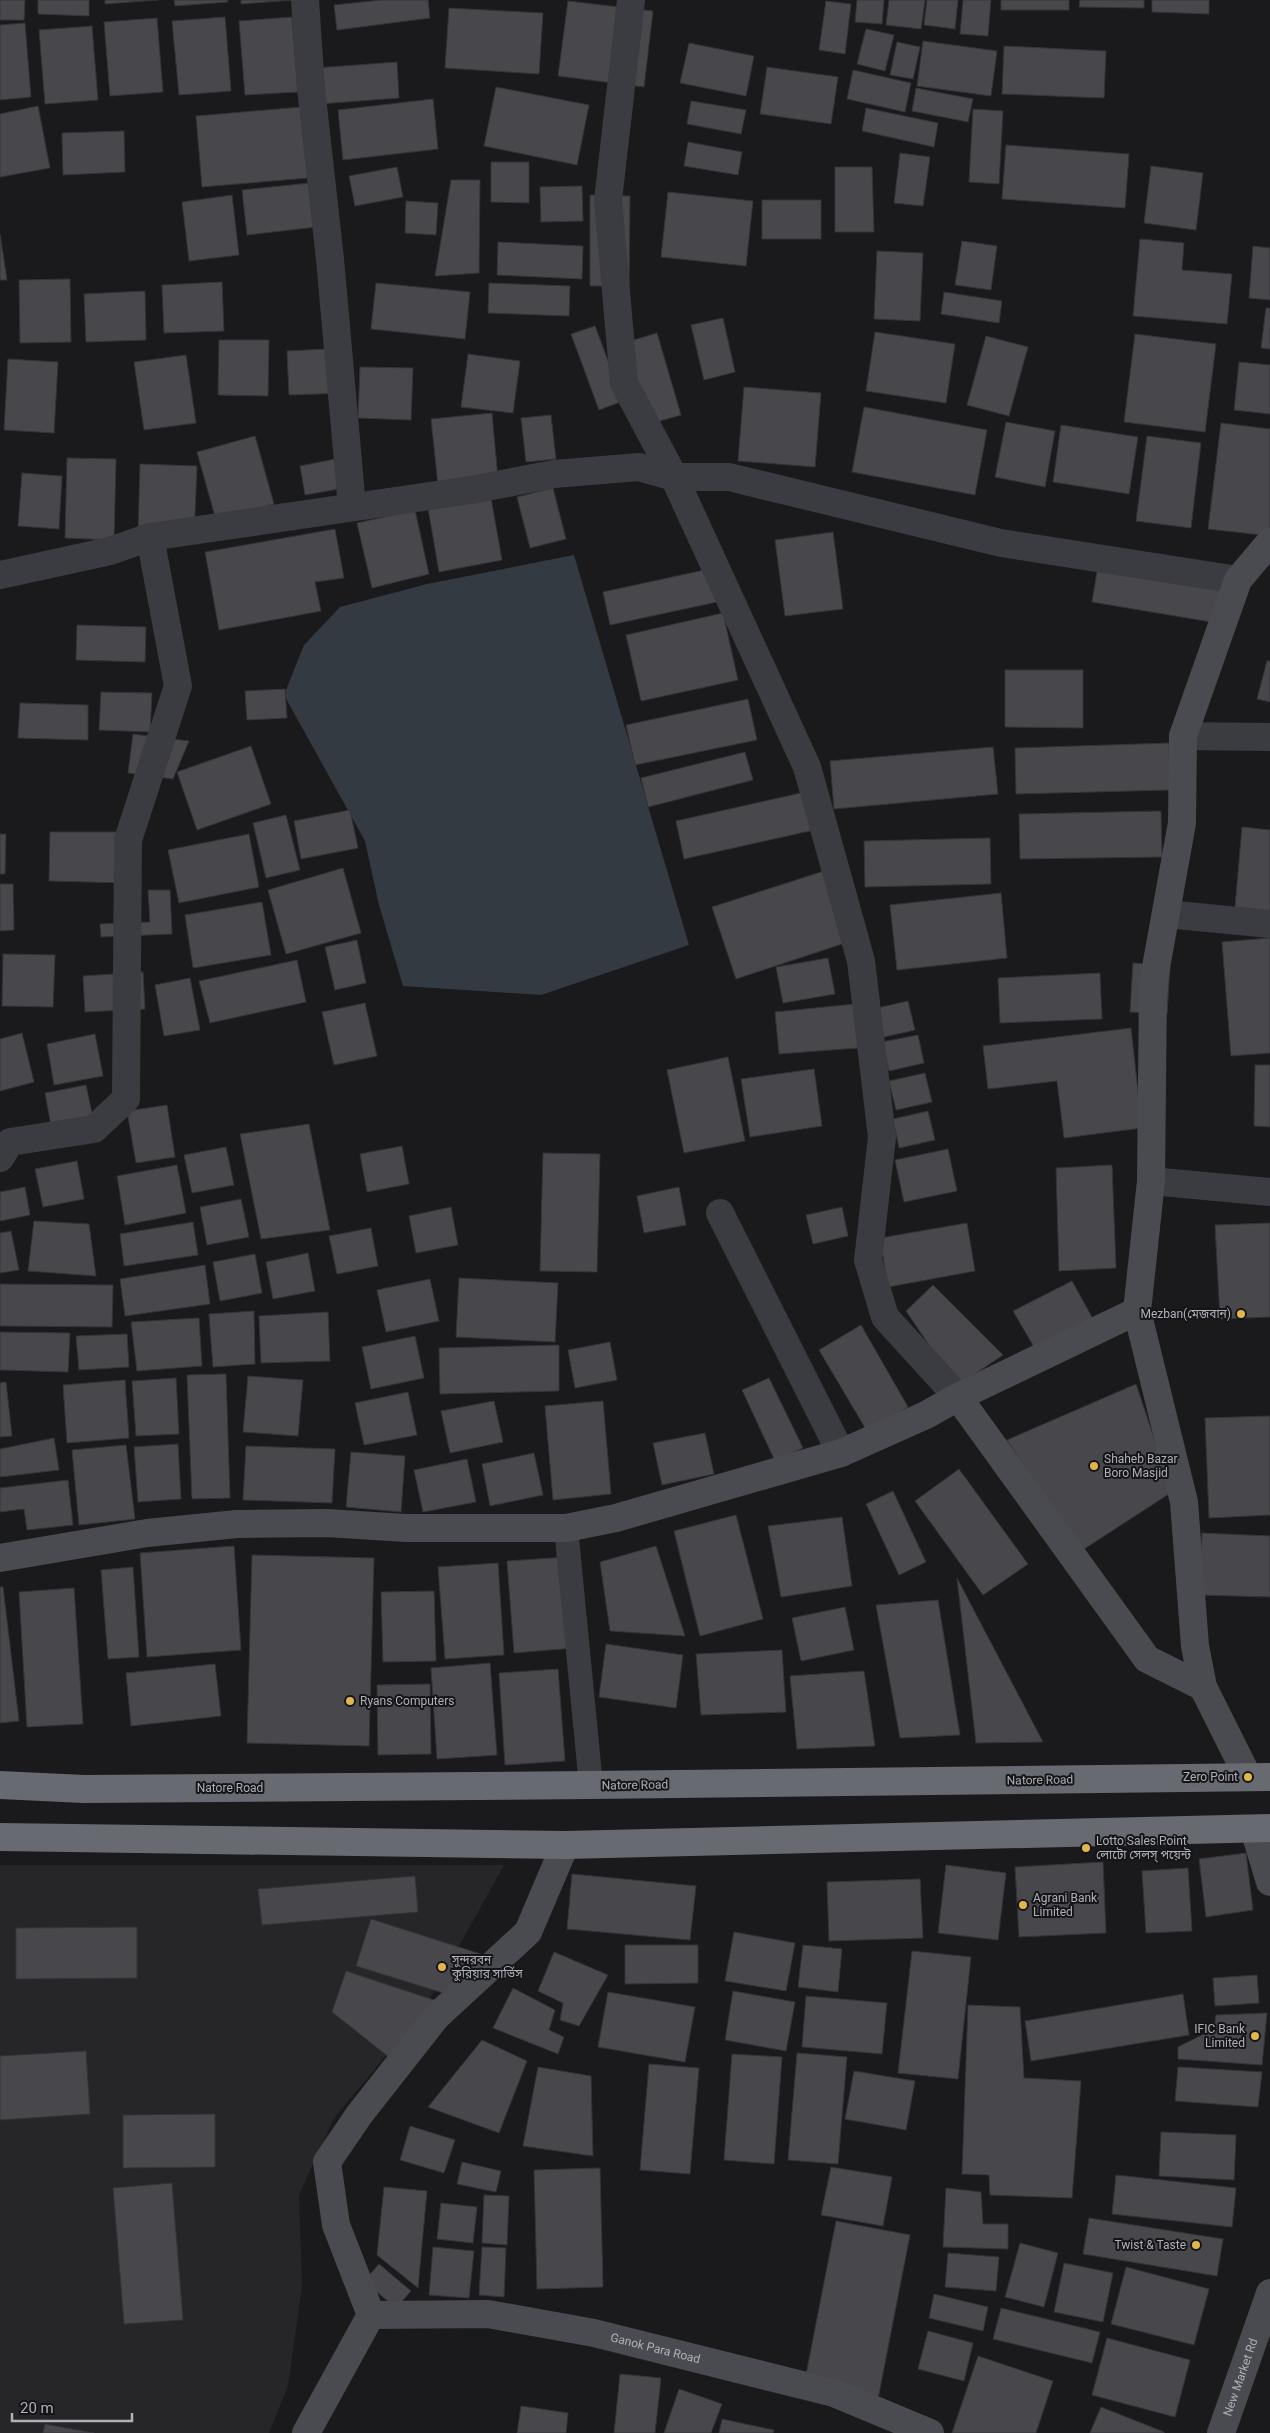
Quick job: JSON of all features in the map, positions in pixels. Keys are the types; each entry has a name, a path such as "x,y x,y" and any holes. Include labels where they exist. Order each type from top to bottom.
{"highway":[{"name":"Natore Road","path":"0,1785 84,1788 591,1785 1259,1777"},
{"path":"0,1837 565,1844 1262,1828"}],"main road":[{"path":"1259,1777 1203,1688 1195,1646 1184,1502 1138,1311 1151,1181 1153,984 1182,823 1183,736 1238,580 1270,542"},
{"path":"0,1558 147,1533 237,1524 326,1523 415,1528 566,1528 616,1518 841,1453 926,1415 958,1397 1138,1311"},
{"path":"958,1397 1147,1659 1203,1688"},
{"path":"1262,1828 1270,1882"},
{"path":"306,2433 371,2315 336,2225 328,2162 359,2115 436,2017 528,1932 565,1844"},
{"name":"New Market Rd","path":"1221,2433 1270,2293"},
{"name":"Ganok Para Road","path":"371,2315 488,2314 594,2333 834,2393 930,2433"}],"street":[{"path":"305,0 311,88 330,259 352,507"},
{"path":"631,0 608,200 624,383 674,477 806,766 861,961 882,1137 868,1260 885,1317 958,1397"},
{"path":"0,575 110,551 150,537 471,490 554,474 638,467 674,477 729,477 1001,542 1238,580"},
{"path":"0,1158 10,1142 94,1129 126,1098 128,840 178,686 150,537"},
{"path":"1183,736 1270,737"},
{"path":"1166,914 1270,924"},
{"path":"1151,1181 1270,1192"},
{"path":"720,1213 841,1453"}],"lane":[{"path":"566,1528 591,1785"}],"shaded area":[{"path":"574,555 689,945 541,995 403,986 379,905 365,841 284,695 304,645 340,607 427,584"},
{"path":"0,1865 504,1865 423,2011 334,2118 299,2195 302,2286 288,2386 269,2433 0,2433"}],"building":[{"path":"0,0 25,0 24,20 0,20"},
{"path":"38,0 89,0 89,16 38,14"},
{"path":"105,0 158,0 105,4"},
{"path":"174,0 227,0 228,2 175,6"},
{"path":"241,0 294,0 241,4"},
{"path":"381,0 428,0 430,18 337,30 334,5"},
{"path":"857,0 884,0 882,24 855,22"},
{"path":"889,0 925,0 921,29 886,25"},
{"path":"927,0 958,0 955,29 924,25"},
{"path":"963,0 991,0 988,36 960,34"},
{"path":"1001,0 1069,0 1069,10 1001,10"},
{"path":"1080,0 1144,0 1144,8 1079,7"},
{"path":"1152,0 1209,0 1209,14 1152,12"},
{"path":"568,1 653,11 644,87 558,76"},
{"path":"826,1 851,4 845,54 819,50"},
{"path":"449,8 543,13 539,74 445,68"},
{"path":"225,17 231,91 179,95 172,21"},
{"path":"292,17 298,92 245,95 239,21"},
{"path":"157,18 163,92 110,96 104,22"},
{"path":"25,23 31,97 0,100 0,25"},
{"path":"92,26 98,100 45,104 39,30"},
{"path":"866,29 894,35 885,71 857,64"},
{"path":"923,41 997,51 991,96 917,86"},
{"path":"897,42 920,47 913,79 890,75"},
{"path":"689,43 754,56 746,96 680,83"},
{"path":"1004,46 1106,51 1104,98 1002,94"},
{"path":"397,62 399,98 319,104 316,68"},
{"path":"767,67 838,77 831,124 760,114"},
{"path":"853,70 911,83 905,112 847,99"},
{"path":"496,87 589,105 577,165 484,146"},
{"path":"916,88 973,99 968,122 912,111"},
{"path":"433,99 438,149 343,160 338,110"},
{"path":"691,101 746,110 741,134 687,124"},
{"path":"38,106 50,168 0,177 0,114"},
{"path":"301,107 308,178 202,187 196,116"},
{"path":"866,108 938,123 934,147 862,131"},
{"path":"973,109 1003,111 999,184 969,182"},
{"path":"124,131 125,172 63,175 62,133"},
{"path":"688,142 742,152 738,175 684,166"},
{"path":"1006,145 1129,154 1125,208 1002,199"},
{"path":"900,153 930,157 923,206 894,203"},
{"path":"491,162 529,162 529,203 491,202"},
{"path":"1151,166 1203,173 1196,230 1144,223"},
{"path":"397,167 403,197 355,206 349,176"},
{"path":"835,167 872,167 874,232 835,232"},
{"path":"451,180 480,180 479,273 435,276"},
{"path":"329,181 334,225 247,235 242,190"},
{"path":"582,186 583,221 541,222 540,187"},
{"path":"668,192 753,201 746,266 661,257"},
{"path":"232,195 239,255 189,261 182,202"},
{"path":"590,195 630,196 629,286 590,286"},
{"path":"762,200 821,200 821,239 762,239"},
{"path":"406,201 438,203 436,235 405,233"},
{"path":"0,234 7,280 0,280"},
{"path":"1140,239 1184,243 1182,270 1232,274 1227,324 1133,316"},
{"path":"962,241 997,246 991,290 955,285"},
{"path":"498,242 583,246 582,279 497,275"},
{"path":"1253,246 1270,248 1270,300 1249,298"},
{"path":"877,251 923,253 920,321 874,319"},
{"path":"70,279 71,342 20,343 19,280"},
{"path":"222,282 224,331 164,333 162,285"},
{"path":"376,283 470,292 465,339 371,329"},
{"path":"489,283 570,286 569,316 488,313"},
{"path":"145,291 146,340 86,342 84,294"},
{"path":"944,292 1002,301 999,323 941,314"},
{"path":"1266,308 1270,308 1270,349 1261,348"},
{"path":"723,318 735,372 704,380 691,325"},
{"path":"595,326 623,401 599,410 571,334"},
{"path":"875,332 955,344 946,403 866,391"},
{"path":"657,333 681,415 635,428 611,347"},
{"path":"1135,334 1216,344 1205,432 1124,422"},
{"path":"986,336 1028,347 1009,416 967,405"},
{"path":"219,340 269,340 268,396 218,395"},
{"path":"346,348 348,393 289,395 287,351"},
{"path":"468,354 520,361 513,413 461,407"},
{"path":"186,355 196,423 144,430 134,362"},
{"path":"8,359 58,362 54,433 4,430"},
{"path":"1239,362 1270,365 1270,414 1234,410"},
{"path":"360,367 413,368 411,420 358,418"},
{"path":"744,387 821,393 815,467 738,461"},
{"path":"864,407 987,430 975,495 852,472"},
{"path":"492,413 498,479 438,485 431,419"},
{"path":"551,415 556,459 526,462 521,418"},
{"path":"1006,422 1055,431 1045,487 995,477"},
{"path":"1221,423 1270,429 1270,532 1262,535 1208,529"},
{"path":"1061,425 1138,437 1129,494 1053,482"},
{"path":"255,436 274,504 216,520 197,452"},
{"path":"1147,436 1201,443 1191,528 1136,521"},
{"path":"345,457 350,487 305,495 300,466"},
{"path":"67,458 116,459 114,540 65,538"},
{"path":"140,464 197,466 194,537 138,535"},
{"path":"22,473 62,476 59,529 18,526"},
{"path":"553,488 566,539 530,548 517,497"},
{"path":"491,498 502,560 439,572 428,508"},
{"path":"415,510 429,574 372,588 357,523"},
{"path":"335,529 344,578 315,582 321,611 219,630 205,552"},
{"path":"833,532 843,609 785,616 775,540"},
{"path":"1099,560 1242,584 1235,626 1092,602"},
{"path":"709,569 717,602 610,625 603,592"},
{"path":"723,613 738,680 641,701 626,635"},
{"path":"77,625 146,627 145,662 76,660"},
{"path":"1267,661 1270,661 1270,702 1257,699"},
{"path":"1005,670 1083,670 1083,728 1005,727"},
{"path":"285,689 287,718 247,720 245,691"},
{"path":"101,692 152,693 150,732 99,730"},
{"path":"748,699 757,740 635,765 626,725"},
{"path":"20,703 88,705 88,740 18,738"},
{"path":"133,734 189,741 173,779 128,773"},
{"path":"1169,743 1170,790 1016,794 1015,748"},
{"path":"251,746 271,804 197,830 177,772"},
{"path":"993,747 998,794 834,809 830,761"},
{"path":"745,752 753,780 648,807 641,778"},
{"path":"805,792 814,830 684,859 676,821"},
{"path":"350,810 358,848 301,859 294,821"},
{"path":"1161,811 1162,857 1020,859 1019,814"},
{"path":"286,815 300,870 266,878 253,823"},
{"path":"1242,827 1270,830 1270,912 1235,907"},
{"path":"50,832 130,832 129,883 49,881"},
{"path":"0,834 6,834 5,874 0,874"},
{"path":"249,834 259,887 179,903 168,850"},
{"path":"990,838 991,884 865,887 864,841"},
{"path":"343,868 361,933 286,954 268,890"},
{"path":"827,870 851,941 736,979 712,907"},
{"path":"0,884 13,884 14,930 0,931"},
{"path":"148,890 170,890 172,934 101,937 100,924 150,922"},
{"path":"1001,893 1007,958 897,970 890,905"},
{"path":"262,902 271,955 193,968 185,915"},
{"path":"1270,938 1270,1053 1231,1056 1222,942"},
{"path":"357,940 366,983 335,990 325,947"},
{"path":"3,954 55,955 53,1007 2,1006"},
{"path":"828,958 835,994 783,1003 776,967"},
{"path":"297,960 306,1002 210,1023 199,981"},
{"path":"1133,963 1170,966 1167,1014 1130,1012"},
{"path":"143,972 145,1009 85,1012 83,976"},
{"path":"1100,973 1102,1019 1000,1023 998,978"},
{"path":"190,978 200,1030 164,1036 155,985"},
{"path":"908,1001 915,1030 880,1038 873,1009"},
{"path":"365,1003 377,1056 334,1065 322,1012"},
{"path":"855,1004 858,1048 779,1054 775,1012"},
{"path":"1131,1028 1142,1128 1064,1138 1057,1081 988,1089 983,1046"},
{"path":"22,1033 34,1082 0,1091 0,1039"},
{"path":"95,1034 103,1076 54,1085 47,1044"},
{"path":"918,1035 924,1063 889,1071 882,1042"},
{"path":"728,1057 745,1141 684,1153 667,1070"},
{"path":"1255,1065 1270,1065 1270,1127 1254,1126"},
{"path":"814,1069 822,1126 750,1137 741,1079"},
{"path":"925,1073 932,1102 896,1110 889,1081"},
{"path":"86,1085 94,1123 52,1131 45,1093"},
{"path":"167,1105 175,1157 136,1163 127,1111"},
{"path":"928,1111 935,1140 899,1148 893,1119"},
{"path":"309,1124 330,1230 261,1239 240,1134"},
{"path":"402,1146 409,1184 367,1192 360,1154"},
{"path":"226,1147 234,1185 192,1193 184,1155"},
{"path":"948,1149 957,1191 904,1202 895,1160"},
{"path":"543,1153 600,1154 597,1272 540,1271"},
{"path":"77,1161 84,1199 43,1207 35,1169"},
{"path":"177,1165 186,1213 125,1225 117,1176"},
{"path":"1112,1165 1116,1268 1059,1271 1056,1168"},
{"path":"25,1187 30,1215 0,1221 0,1192"},
{"path":"679,1187 686,1225 644,1233 637,1196"},
{"path":"241,1199 249,1237 207,1245 200,1207"},
{"path":"451,1207 458,1245 416,1253 409,1216"},
{"path":"842,1207 848,1236 813,1244 806,1215"},
{"path":"34,1221 89,1224 96,1276 28,1271"},
{"path":"193,1222 198,1255 124,1266 120,1234"},
{"path":"967,1223 975,1271 888,1287 880,1238"},
{"path":"1270,1223 1270,1317 1220,1319 1215,1225"},
{"path":"371,1228 378,1266 337,1274 329,1236"},
{"path":"11,1231 19,1270 0,1273 0,1233"},
{"path":"308,1253 315,1291 273,1299 266,1262"},
{"path":"255,1254 262,1293 220,1301 213,1262"},
{"path":"205,1265 210,1304 125,1316 120,1279"},
{"path":"459,1278 558,1283 555,1342 456,1337"},
{"path":"430,1279 439,1321 386,1332 377,1290"},
{"path":"1072,1281 1093,1319 1034,1347 1013,1311"},
{"path":"0,1284 113,1285 112,1327 0,1326"},
{"path":"933,1285 1003,1355 957,1386 906,1311"},
{"path":"254,1311 255,1364 213,1367 209,1314"},
{"path":"328,1312 330,1361 261,1363 259,1316"},
{"path":"199,1318 202,1366 137,1371 131,1322"},
{"path":"861,1325 908,1407 867,1431 819,1350"},
{"path":"0,1332 70,1333 68,1372 0,1370"},
{"path":"127,1334 129,1367 79,1370 76,1336"},
{"path":"415,1336 424,1378 371,1389 362,1347"},
{"path":"610,1342 617,1380 575,1388 568,1350"},
{"path":"559,1345 559,1391 440,1394 439,1348"},
{"path":"226,1374 230,1498 192,1499 187,1375"},
{"path":"248,1376 303,1380 298,1436 243,1432"},
{"path":"176,1378 179,1434 136,1436 132,1381"},
{"path":"769,1378 803,1448 775,1461 742,1390"},
{"path":"125,1380 129,1438 67,1443 63,1385"},
{"path":"6,1382 12,1436 0,1437 0,1383"},
{"name":"Shaheb Bazar Boro Masjid","path":"1136,1384 1172,1492 1081,1551 1007,1440"},
{"path":"408,1392 417,1435 364,1445 355,1403"},
{"path":"494,1401 503,1442 450,1453 441,1411"},
{"path":"603,1401 611,1494 553,1500 545,1406"},
{"path":"1270,1416 1270,1515 1209,1518 1205,1418"},
{"path":"705,1433 714,1474 662,1485 653,1443"},
{"path":"54,1438 59,1470 0,1477 0,1449"},
{"path":"178,1444 181,1499 138,1502 134,1447"},
{"path":"126,1445 135,1519 79,1525 72,1450"},
{"path":"246,1446 335,1449 332,1503 243,1500"},
{"path":"351,1452 405,1456 401,1512 346,1507"},
{"path":"534,1453 543,1495 490,1506 482,1464"},
{"path":"467,1459 476,1502 423,1512 414,1470"},
{"path":"959,1469 1028,1564 983,1595 915,1501"},
{"path":"68,1480 73,1525 27,1530 24,1509 0,1512 0,1488"},
{"path":"893,1491 926,1562 899,1575 866,1504"},
{"path":"736,1515 763,1619 700,1636 674,1531"},
{"path":"842,1517 852,1586 781,1597 768,1526"},
{"path":"1202,1533 1270,1536 1270,1597 1200,1595"},
{"path":"234,1546 241,1650 147,1657 140,1553"},
{"path":"656,1546 685,1636 610,1631 600,1562"},
{"path":"252,1555 374,1558 369,1746 247,1743"},
{"path":"567,1557 573,1648 514,1653 507,1561"},
{"path":"498,1563 504,1655 445,1659 438,1567"},
{"path":"133,1567 139,1657 108,1659 101,1570"},
{"path":"957,1578 1043,1742 976,1743"},
{"path":"0,1587 3,1587 19,1721 0,1723"},
{"path":"74,1588 83,1724 27,1727 19,1592"},
{"path":"434,1591 436,1661 383,1662 381,1592"},
{"path":"938,1600 960,1735 900,1738 876,1605"},
{"path":"845,1607 854,1650 801,1661 792,1618"},
{"path":"606,1644 683,1655 676,1708 599,1697"},
{"path":"782,1650 786,1712 701,1715 696,1654"},
{"path":"490,1663 497,1755 437,1759 431,1668"},
{"path":"215,1664 221,1716 131,1726 126,1673"},
{"path":"558,1669 565,1761 505,1765 499,1673"},
{"path":"864,1671 875,1746 797,1749 790,1676"},
{"path":"430,1684 431,1754 378,1755 377,1685"},
{"path":"1246,1853 1253,1910 1206,1917 1199,1859"},
{"path":"1103,1862 1106,1933 1019,1937 1015,1867"},
{"path":"946,1865 1006,1873 998,1940 938,1933"},
{"path":"1188,1868 1192,1931 1146,1933 1142,1871"},
{"path":"572,1874 696,1886 690,1940 567,1929"},
{"path":"415,1876 418,1912 262,1925 258,1889"},
{"path":"920,1879 923,1938 829,1941 827,1882"},
{"path":"371,1919 484,1955 469,2001 356,1966"},
{"path":"137,1927 137,1978 16,1979 16,1928"},
{"path":"734,1932 795,1943 786,1991 725,1981"},
{"path":"625,1945 698,1945 698,1983 625,1984"},
{"path":"803,1945 842,1949 838,1992 798,1987"},
{"path":"912,1951 971,1957 958,2079 898,2073"},
{"path":"554,1952 608,1975 579,2026 560,2020 563,2003 538,1991"},
{"path":"346,1971 440,2002 409,2073 332,2012"},
{"path":"1257,1975 1259,2003 1215,2006 1213,1978"},
{"path":"513,1988 555,2010 549,2030 564,2037 558,2054 493,2028"},
{"path":"733,1991 795,2002 786,2051 725,2040"},
{"path":"608,1992 695,2007 685,2062 598,2047"},
{"path":"1183,1994 1189,2035 1031,2061 1025,2021"},
{"path":"806,1996 887,2003 882,2054 802,2047"},
{"path":"968,2005 1020,2007 1024,2078 1081,2081 1072,2198 990,2195 989,2175 962,2174"},
{"path":"1267,2013 1262,2065 1178,2059 1178,2047 1214,2029 1216,2015"},
{"path":"482,2040 527,2061 499,2133 428,2107"},
{"path":"86,2051 90,2114 0,2120 0,2056"},
{"path":"797,2053 847,2057 838,2164 788,2160"},
{"path":"732,2054 782,2057 774,2164 724,2160"},
{"path":"649,2064 699,2068 690,2174 640,2170"},
{"path":"538,2067 591,2076 593,2156 523,2146"},
{"path":"1178,2067 1262,2072 1258,2107 1175,2101"},
{"path":"854,2071 915,2081 906,2130 845,2119"},
{"path":"215,2114 215,2167 123,2168 123,2115"},
{"path":"410,2126 455,2140 444,2173 400,2160"},
{"path":"1161,2132 1236,2135 1234,2180 1159,2176"},
{"path":"462,2162 501,2171 496,2192 457,2184"},
{"path":"831,2167 892,2177 883,2226 821,2215"},
{"path":"600,2168 603,2287 537,2289 534,2170"},
{"path":"1116,2175 1236,2188 1232,2227 1112,2214"},
{"path":"172,2183 183,2320 124,2324 113,2188"},
{"path":"384,2187 427,2191 418,2288 377,2255"},
{"path":"946,2188 981,2192 983,2224 1008,2224 1008,2249 943,2247"},
{"path":"484,2195 509,2196 507,2245 482,2243"},
{"path":"441,2203 477,2207 473,2243 437,2239"},
{"path":"1089,2218 1223,2239 1217,2276 1083,2254"},
{"path":"836,2221 910,2235 878,2399 804,2385"},
{"path":"1020,2243 1058,2253 1044,2307 1005,2297"},
{"path":"433,2247 474,2251 469,2298 429,2295"},
{"path":"482,2247 506,2248 504,2297 479,2295"},
{"path":"948,2253 999,2257 996,2291 945,2287"},
{"path":"1064,2263 1113,2273 1103,2322 1054,2312"},
{"path":"379,2264 411,2291 396,2308 364,2281"},
{"path":"1126,2267 1209,2289 1194,2345 1111,2324"},
{"path":"934,2294 988,2307 983,2331 929,2318"},
{"path":"1001,2308 1100,2332 1092,2363 993,2339"},
{"path":"928,2331 973,2343 964,2381 918,2369"},
{"path":"1107,2338 1190,2360 1175,2417 1092,2395"},
{"path":"978,2356 1053,2381 1036,2433 952,2433"},
{"path":"620,2374 661,2378 655,2433 614,2433"},
{"path":"679,2389 722,2404 711,2433 664,2433"},
{"path":"521,2406 568,2413 566,2433 517,2433"},
{"path":"1101,2407 1164,2432 1164,2433 1090,2433"},
{"path":"722,2419 774,2430 773,2433 719,2433"},
{"path":"45,2424 94,2433 43,2433"}],"place":[{"name":"Mezban(মেজবান)","path":"1241,1314"},
{"name":"Shaheb Bazar Boro Masjid","path":"1094,1466"},
{"name":"Ryans Computers","path":"350,1701"},
{"name":"Zero Point","path":"1248,1777"},
{"name":"Lotto Sales Point লোটো সেলস্ পয়েন্ট","path":"1086,1848"},
{"name":"Agrani Bank Limited","path":"1023,1905"},
{"name":"সুন্দরবন কুরিয়ার সার্ভিস","path":"442,1967"},
{"name":"IFIC Bank Limited","path":"1255,2036"},
{"name":"Twist & Taste","path":"1196,2245"}]}
